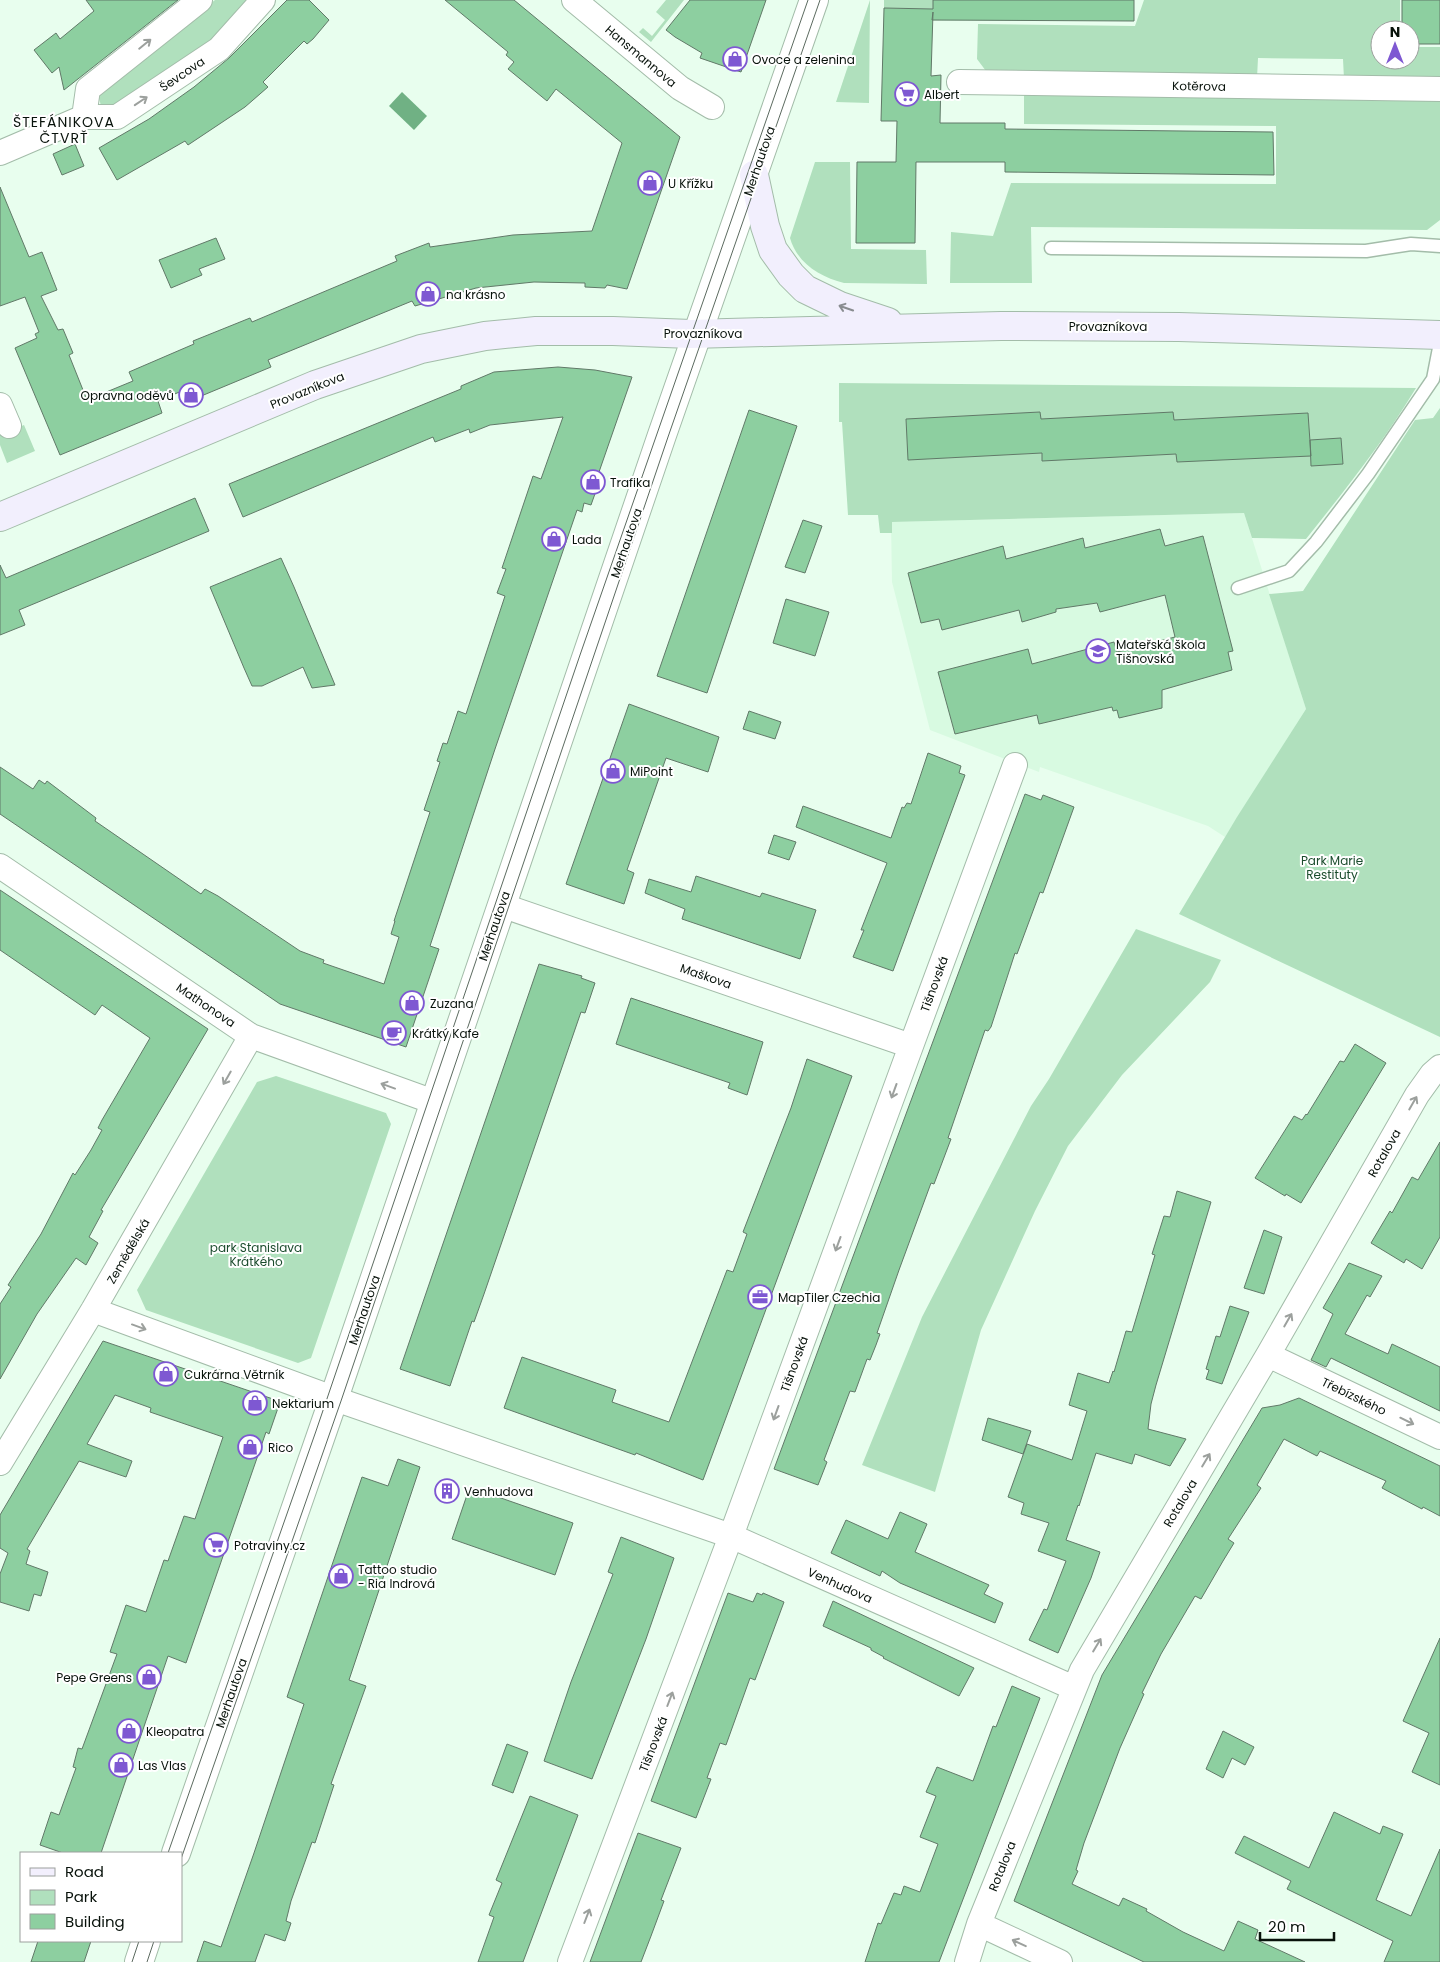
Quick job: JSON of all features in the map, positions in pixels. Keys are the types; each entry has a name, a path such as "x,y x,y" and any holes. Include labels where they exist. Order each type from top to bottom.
{"main road":[{"path":"754,175 765,226 773,250 791,275 805,289 840,306 908,329"},
{"name":"Provazníkova","path":"0,517 315,386 421,349 485,336 536,331 697,334 1001,326 1179,326 1440,336"}],"street":[{"path":"84,117 88,90 200,0"},
{"name":"Ševcova","path":"0,153 84,117 117,117 219,49 263,0"},
{"name":"Hansmannova","path":"574,0 680,88 712,108"},
{"name":"Merhautova","path":"176,1852 334,1398 697,334 814,0"},
{"name":"Kotěrova","path":"959,82 1440,89"},
{"name":"Tišnovská","path":"570,1962 731,1536 1015,766"},
{"name":"Mathonova","path":"0,866 251,1036 434,1102"},
{"name":"Maškova","path":"501,906 911,1046"},
{"name":"Zemědělská","path":"0,1463 93,1310 251,1036"},
{"name":"Rotalova","path":"967,1962 979,1924 1082,1670 1268,1355 1417,1095 1432,1074 1440,1067"},
{"name":"Venhudova","path":"93,1310 334,1398 731,1536 1074,1688"},
{"name":"Třebízského","path":"1268,1355 1440,1437"},
{"path":"979,1924 1060,1962"},
{"path":"139,1962 146,1942"}],"lane":[{"path":"1051,248 1366,251 1411,244 1440,246"},
{"path":"1238,588 1289,571 1316,542 1368,474 1433,379 1440,343"}],"shaded area":[{"path":"402,92 427,116 414,130 389,106"},
{"name":"Mateřská škola Tišnovská","path":"1244,513 1306,709 1225,837 1208,826 1040,767 1039,772 930,730 892,582 891,522"}],"green space":[{"path":"215,0 254,0 225,30 115,111 101,106 99,98 102,91"},
{"path":"666,0 684,0 651,42 639,32 643,28 652,36 665,20 656,12"},
{"path":"870,0 869,103 836,102"},
{"path":"884,0 933,0 933,9 884,8"},
{"path":"1144,0 1400,0 1400,20 1370,20 1370,70 1420,70 1420,47 1440,47 1440,79 1344,79 1343,59 1258,58 1257,78 986,71 977,59 978,24 1135,26"},
{"path":"1024,89 1440,98 1440,220 1427,230 1031,227 1032,283 950,283 951,232 993,236 1011,183 1276,184 1276,126 1024,124"},
{"path":"815,162 850,162 851,249 926,250 927,284 844,283 818,273 804,262 793,247 790,238"},
{"path":"839,383 1416,388 1350,484 1306,539 1252,538 1244,513 892,522 892,533 880,533 878,515 848,515 842,422 839,422"},
{"name":"Park Marie Restituty","path":"1440,408 1440,1037 1179,914 1237,817 1306,709 1269,594 1303,591 1415,420 1433,418"},
{"path":"24,425 35,451 7,463 0,445 0,435"},
{"path":"1136,929 1221,960 1210,982 1122,1075 1068,1146 1035,1211 981,1330 935,1492 862,1465 922,1317 1031,1106 1049,1079"},
{"name":"park Stanislava Krátkého","path":"276,1076 386,1113 391,1124 311,1358 298,1363 146,1310 137,1290 257,1082"}],"building":[{"path":"86,0 178,0 64,90 59,67 52,73 34,50 56,33 60,39 94,11"},
{"path":"287,0 309,0 329,20 313,39 307,44 304,41 263,82 268,87 245,107 188,145 185,141 117,180 99,148 149,119 194,87 229,58"},
{"path":"445,0 514,0 680,137 627,289 607,285 605,288 585,287 585,283 534,282 476,288 415,306 412,301 268,360 271,367 194,399 189,388 158,401 162,413 60,455 15,348 37,338 35,334 39,332 25,297 0,306 0,187 29,257 42,252 57,290 41,296 58,330 63,329 73,353 69,355 87,400 133,381 129,372 194,344 193,341 250,318 252,322 397,261 395,256 429,243 430,247 513,235 592,231 622,143 556,89 547,101 508,69 514,62 506,55 508,52"},
{"path":"690,0 766,0 741,72 700,58 702,53 666,30"},
{"path":"933,0 1134,0 1134,21 933,20 931,76 941,75 940,123 1005,123 1005,129 1273,132 1274,175 1005,172 1005,162 916,162 915,243 856,243 857,162 896,162 897,121 881,121 884,8 933,9"},
{"path":"1402,0 1440,0 1440,44 1420,44 1420,20 1402,20"},
{"path":"75,144 84,166 62,175 53,154"},
{"path":"216,238 225,259 199,269 202,275 171,288 159,260"},
{"path":"558,367 595,370 632,377 599,472 602,474 591,505 584,503 582,512 577,510 495,749 430,946 439,949 406,1047 280,1004 0,814 0,767 33,789 39,780 45,784 47,781 96,818 95,821 201,894 205,889 218,896 300,951 324,960 323,963 384,984 399,937 391,934 394,921 430,812 424,810 440,762 437,761 443,743 447,744 458,711 466,714 505,596 497,593 506,569 502,568 533,476 541,479 563,417 490,425 470,433 469,429 435,442 433,437 243,517 229,484 461,389 461,386 494,372"},
{"path":"749,410 797,426 707,693 657,676"},
{"path":"1040,412 1041,419 1173,412 1174,420 1308,413 1311,456 1177,462 1176,454 1042,461 1042,453 908,460 906,419"},
{"path":"1341,438 1343,464 1311,466 1310,440"},
{"path":"195,498 209,531 19,610 25,625 0,635 0,565 6,578"},
{"path":"803,520 822,526 805,573 785,567"},
{"path":"1160,529 1165,546 1203,536 1233,651 1228,652 1232,670 1162,690 1162,708 1119,718 1117,710 1113,711 1112,707 1039,724 1037,715 955,734 938,672 1028,649 1032,664 1114,642 1117,652 1175,637 1165,595 1100,612 1097,603 1056,609 1056,612 1022,622 1019,610 942,630 939,619 921,623 908,573 1003,546 1006,559 1083,538 1085,548"},
{"path":"281,558 335,685 312,688 303,667 262,686 252,686 244,668 210,587"},
{"path":"786,599 829,612 815,656 773,643"},
{"path":"629,704 719,737 708,772 666,758 627,870 634,873 624,904 566,884"},
{"path":"749,711 781,722 775,739 743,729"},
{"path":"928,753 961,766 959,773 965,775 893,971 853,957 864,930 861,930 887,863 796,827 803,806 891,838 902,807 904,808 907,803 911,804"},
{"path":"1025,794 1041,800 1043,795 1074,807 1043,893 1040,892 1017,954 1015,953 991,1027 988,1031 985,1030 948,1138 951,1139 934,1184 931,1183 899,1270 877,1333 880,1334 876,1345 870,1360 867,1359 855,1392 850,1391 824,1460 827,1462 818,1485 774,1469"},
{"path":"774,835 796,842 789,860 768,853"},
{"path":"696,876 760,897 762,893 816,910 800,959 682,919 685,909 645,893 649,879 691,892"},
{"path":"0,890 208,1029 101,1210 103,1211 89,1237 98,1243 86,1265 76,1258 37,1314 0,1379 0,1304 11,1287 8,1285 41,1234 73,1173 75,1175 91,1150 102,1130 98,1128 102,1120 150,1038 102,1005 95,1015 0,950"},
{"path":"539,964 582,976 581,978 595,983 585,1013 581,1012 484,1294 474,1322 472,1321 450,1386 400,1369"},
{"path":"631,998 763,1042 747,1095 728,1088 730,1083 616,1044"},
{"path":"1355,1044 1386,1063 1301,1203 1255,1178 1294,1116 1302,1120 1307,1115 1340,1061 1344,1062"},
{"path":"807,1059 852,1076 703,1480 636,1453 635,1455 504,1408 522,1357 616,1390 612,1402 669,1422 727,1270 733,1272 747,1234 743,1232 791,1108"},
{"path":"1440,1142 1440,1237 1422,1269 1406,1259 1404,1263 1371,1243 1390,1211 1392,1213 1412,1177 1418,1180"},
{"path":"1177,1191 1211,1202 1156,1385 1151,1404 1148,1429 1186,1439 1170,1466 1135,1454 1132,1464 1096,1453 1066,1540 1100,1552 1091,1578 1058,1653 1029,1640 1044,1609 1047,1610 1066,1561 1038,1551 1049,1523 1021,1514 1024,1503 1008,1497 1027,1444 1072,1460 1087,1411 1069,1405 1078,1373 1109,1383 1126,1331 1132,1332 1155,1255 1152,1254 1164,1216 1170,1217"},
{"path":"1264,1230 1282,1237 1264,1294 1244,1288"},
{"path":"1349,1263 1382,1276 1370,1297 1367,1295 1345,1334 1388,1354 1392,1344 1440,1367 1440,1411 1331,1358 1326,1367 1311,1360 1333,1314 1323,1308"},
{"path":"1230,1306 1249,1312 1222,1384 1206,1379 1209,1370 1206,1369 1216,1336 1220,1337"},
{"path":"103,1341 273,1399 279,1405 269,1434 266,1432 186,1663 168,1656 101,1852 60,1852 40,1845 51,1812 59,1815 76,1768 73,1767 78,1748 82,1749 117,1654 110,1652 126,1605 146,1612 164,1560 168,1561 184,1516 195,1519 223,1437 150,1412 151,1408 115,1395 87,1444 132,1461 126,1477 79,1461 27,1549 30,1551 26,1564 48,1572 41,1596 34,1594 29,1611 0,1602 0,1574 8,1553 0,1548 0,1515"},
{"path":"1299,1398 1440,1466 1440,1516 1423,1507 1422,1509 1382,1488 1386,1481 1320,1451 1317,1456 1284,1439 1257,1485 1261,1488 1228,1539 1234,1543 1201,1599 1195,1596 1161,1654 1142,1693 1144,1694 1120,1748 1084,1843 1076,1870 1078,1871 1072,1884 1119,1906 1123,1898 1147,1909 1146,1911 1183,1932 1224,1951 1238,1921 1258,1930 1255,1939 1305,1962 1144,1962 1014,1901 1102,1675 1262,1408 1280,1405"},
{"path":"988,1418 1031,1431 1023,1454 982,1440"},
{"path":"398,1459 420,1467 349,1680 366,1686 331,1784 334,1785 315,1843 312,1842 291,1901 286,1921 291,1923 285,1941 265,1934 255,1962 197,1962 204,1941 221,1947 254,1853 304,1704 287,1697 362,1477 388,1486"},
{"path":"472,1488 573,1523 555,1575 452,1539 468,1492 470,1493"},
{"path":"900,1512 927,1524 915,1552 989,1585 984,1594 1003,1603 995,1623 900,1583 882,1571 880,1576 831,1553 846,1520 888,1539"},
{"path":"621,1537 674,1558 646,1639 592,1779 544,1761 571,1682 613,1574 608,1572"},
{"path":"728,1593 753,1602 757,1593 762,1595 763,1593 784,1602 755,1680 750,1678 726,1745 720,1743 707,1778 711,1779 696,1818 651,1801"},
{"path":"833,1601 974,1668 959,1696 883,1658 871,1650 871,1648 823,1626"},
{"path":"1440,1638 1440,1785 1412,1772 1429,1733 1403,1721"},
{"path":"1012,1686 1040,1698 939,1962 865,1962 878,1923 881,1924 894,1893 901,1895 904,1886 920,1892 938,1844 920,1837 936,1796 926,1792 937,1767 973,1781 993,1726 996,1727"},
{"path":"1223,1731 1254,1747 1245,1765 1232,1758 1223,1778 1206,1769"},
{"path":"507,1744 528,1752 513,1793 492,1785"},
{"path":"530,1796 578,1815 523,1962 478,1962 494,1917 489,1915 502,1883 496,1880"},
{"path":"1334,1812 1380,1834 1383,1826 1403,1834 1376,1900 1411,1916 1440,1849 1440,1962 1384,1962 1393,1941 1287,1889 1291,1881 1235,1853 1244,1836 1309,1868"},
{"path":"638,1833 681,1848 661,1900 664,1901 651,1936 641,1962 590,1962"},
{"path":"38,1942 91,1942 84,1962 31,1962"}],"tram line":[{"path":"168,1852 316,1431 580,655 808,0"},
{"path":"182,1856 341,1401 668,437 820,0"},
{"path":"132,1962 139,1942"},
{"path":"147,1962 154,1942"}],"place":[{"name":"Ovoce a zelenina","path":"735,59"},
{"name":"Albert","path":"907,94"},
{"name":"U Křížku","path":"650,183"},
{"name":"na krásno","path":"428,294"},
{"name":"Opravna oděvů","path":"191,395"},
{"name":"Trafika","path":"593,482"},
{"name":"Lada","path":"554,539"},
{"name":"Mateřská škola Tišnovská","path":"1098,651"},
{"name":"MiPoint","path":"613,771"},
{"name":"Zuzana","path":"412,1003"},
{"name":"Krátký Kafe","path":"394,1033"},
{"name":"MapTiler Czechia","path":"760,1297"},
{"name":"Cukrárna Větrník","path":"166,1374"},
{"name":"Nektarium","path":"255,1403"},
{"name":"Rico","path":"250,1447"},
{"name":"Venhudova","path":"447,1491"},
{"name":"Potraviny.cz","path":"216,1545"},
{"name":"Tattoo studio - Ria Indrová","path":"341,1576"},
{"name":"Pepe Greens","path":"149,1677"},
{"name":"Kleopatra","path":"129,1731"},
{"name":"Las Vlas","path":"121,1765"}],"district":[{"name":"ŠTEFÁNIKOVA ČTVRŤ","path":"64,130"}]}
